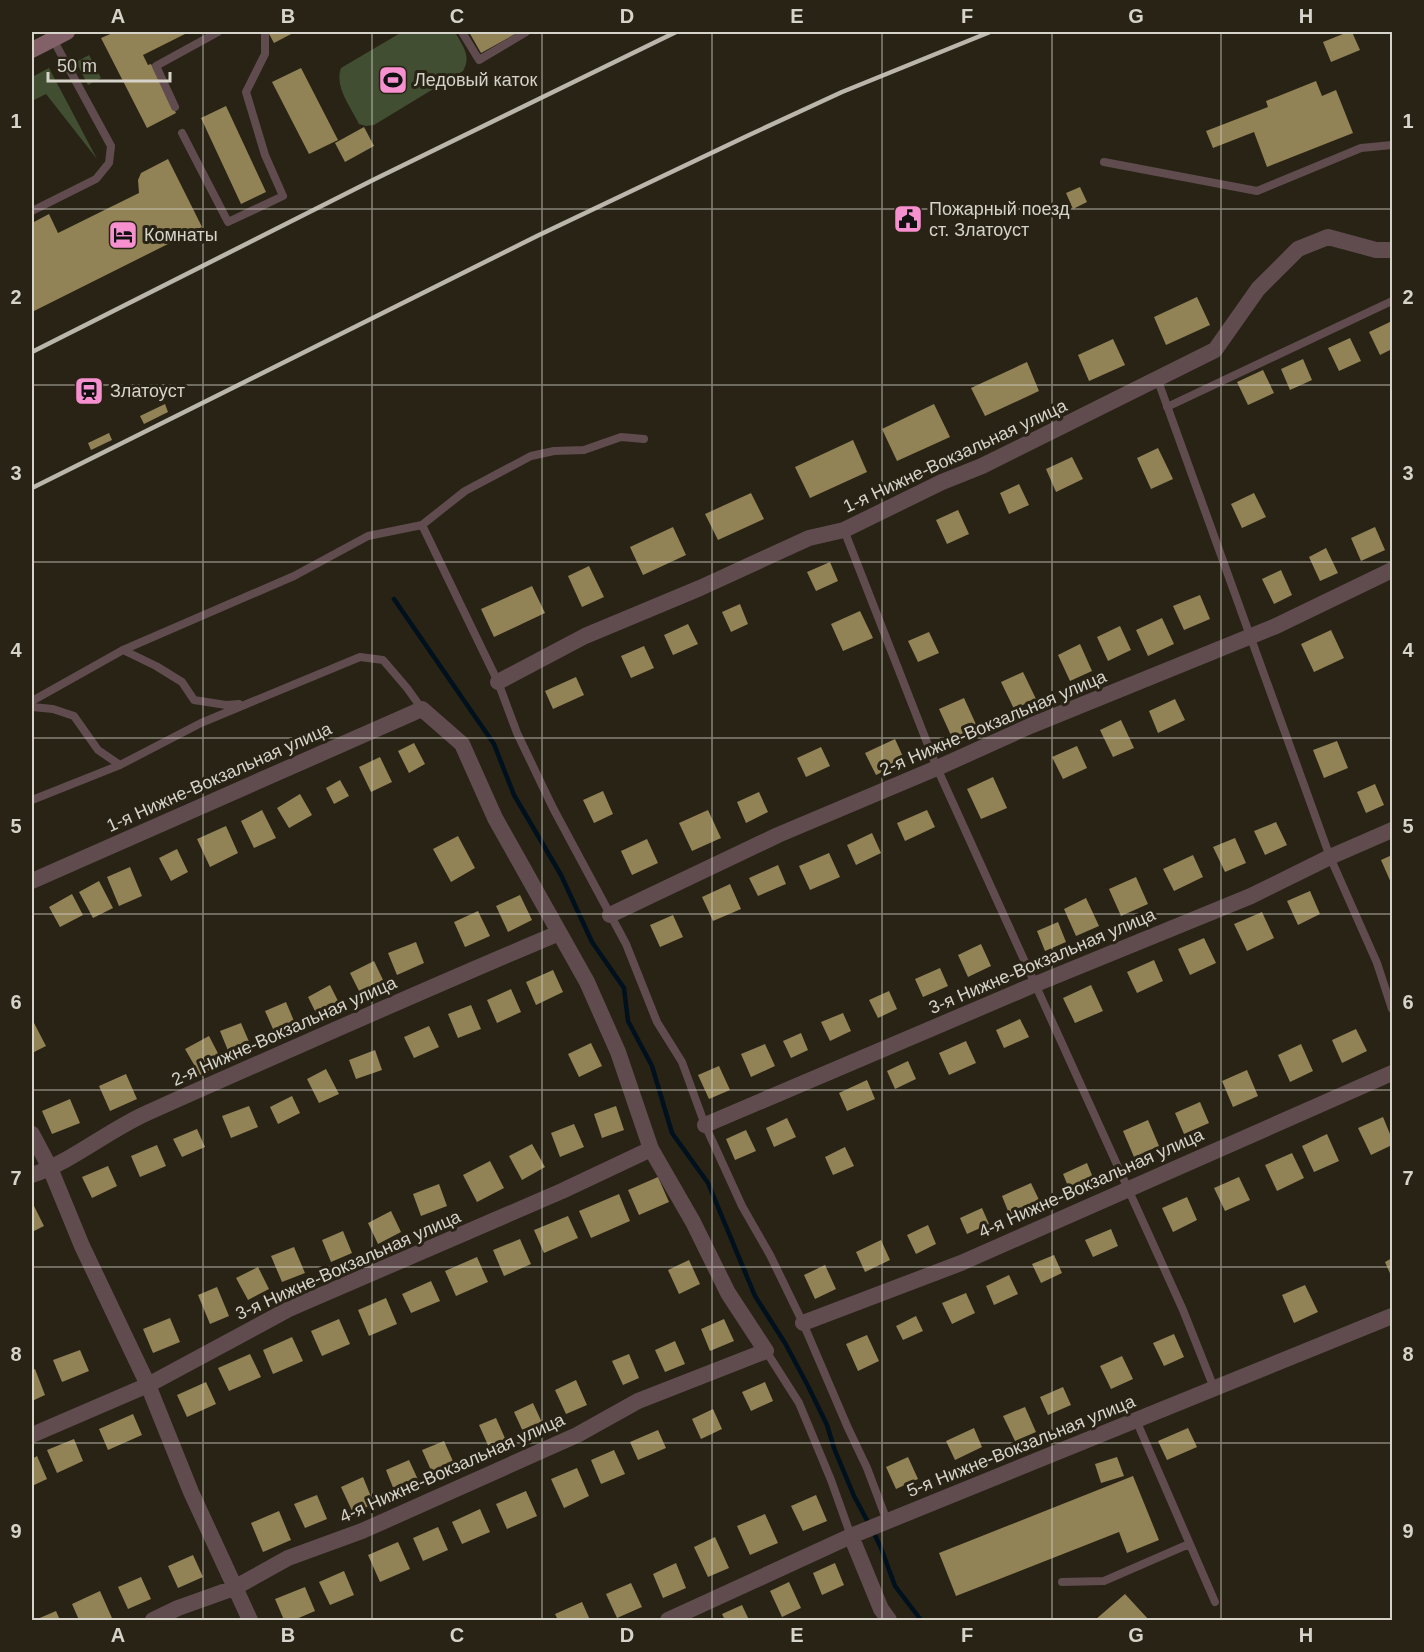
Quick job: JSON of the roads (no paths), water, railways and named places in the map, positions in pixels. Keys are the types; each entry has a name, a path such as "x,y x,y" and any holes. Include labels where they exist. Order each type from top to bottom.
{"main road":[{"path":"32,50 56,34"}],"street":[{"name":"1-я Нижне-Вокзальная улица","path":"498,682 585,636 700,588 809,538 844,530 1068,424 1215,350 1258,290 1298,249 1328,237 1376,250 1392,250"},
{"name":"2-я Нижне-Вокзальная улица","path":"610,915 778,835 1030,726 1276,626 1392,570"},
{"name":"1-я Нижне-Вокзальная улица","path":"32,881 422,709"},
{"path":"422,709 462,744 495,818 522,862 587,982 618,1052 651,1149 693,1222 728,1293 766,1351"},
{"name":"3-я Нижне-Вокзальная улица","path":"705,1125 1036,984 1251,896 1330,856 1392,830"},
{"name":"2-я Нижне-Вокзальная улица","path":"32,1175 50,1168 126,1122 559,933"},
{"name":"4-я Нижне-Вокзальная улица","path":"803,1323 961,1263 1392,1073"},
{"path":"32,1134 50,1168 82,1246 148,1385 190,1492 249,1620"},
{"name":"3-я Нижне-Вокзальная улица","path":"32,1435 148,1385 289,1309 561,1191 651,1149"},
{"name":"5-я Нижне-Вокзальная улица","path":"668,1620 851,1536 1392,1316"},
{"name":"4-я Нижне-Вокзальная улица","path":"153,1620 178,1608 234,1588 288,1558 362,1531 577,1435 638,1401 766,1351"},
{"path":"851,1536 882,1617"}],"lane":[{"path":"175,107 156,66 218,32"},
{"path":"182,133 228,222 283,196 265,155 246,92 265,54 265,32"},
{"path":"462,32 479,60 526,32"},
{"path":"32,211 96,179 109,163 111,146 56,34"},
{"path":"1104,162 1257,191 1361,148 1392,145"},
{"path":"1167,407 1392,301"},
{"path":"1156,378 1330,856 1377,963 1392,1009"},
{"path":"32,701 123,650 294,576 368,536 422,525 465,490 531,456 554,451 584,450 621,437 644,439"},
{"path":"422,525 498,682 517,733 553,808 626,944 657,1022 682,1062 705,1125 742,1206 770,1255 803,1323 867,1468 887,1521"},
{"path":"844,530 937,768 1183,1310 1214,1388"},
{"path":"123,650 182,682 194,700 226,705 248,704"},
{"path":"32,800 120,765 201,723 360,657 383,660 408,688 422,709"},
{"path":"32,707 53,709 74,716 98,750 120,765"},
{"path":"766,1351 799,1403 831,1479 851,1536"},
{"path":"1136,1420 1215,1602"},
{"path":"1062,1582 1104,1581 1189,1544"}],"waterway":[{"path":"394,599 494,744 514,795 561,875 592,942 624,988 628,1021 652,1066 672,1133 708,1183 755,1296 785,1343 808,1386 827,1425 854,1496 869,1524"},
{"path":"873,1531 895,1586 921,1620"}],"railway":[{"path":"32,352 375,179 676,32"},
{"path":"32,488 537,236 747,136 842,92 990,32"}],"place":[{"name":"Ледовый каток","path":"393,80"},
{"name":"Пожарный поезд ст. Златоуст","path":"908,219"},
{"name":"Комнаты","path":"123,235"},
{"name":"Златоуст","path":"89,391"}]}
